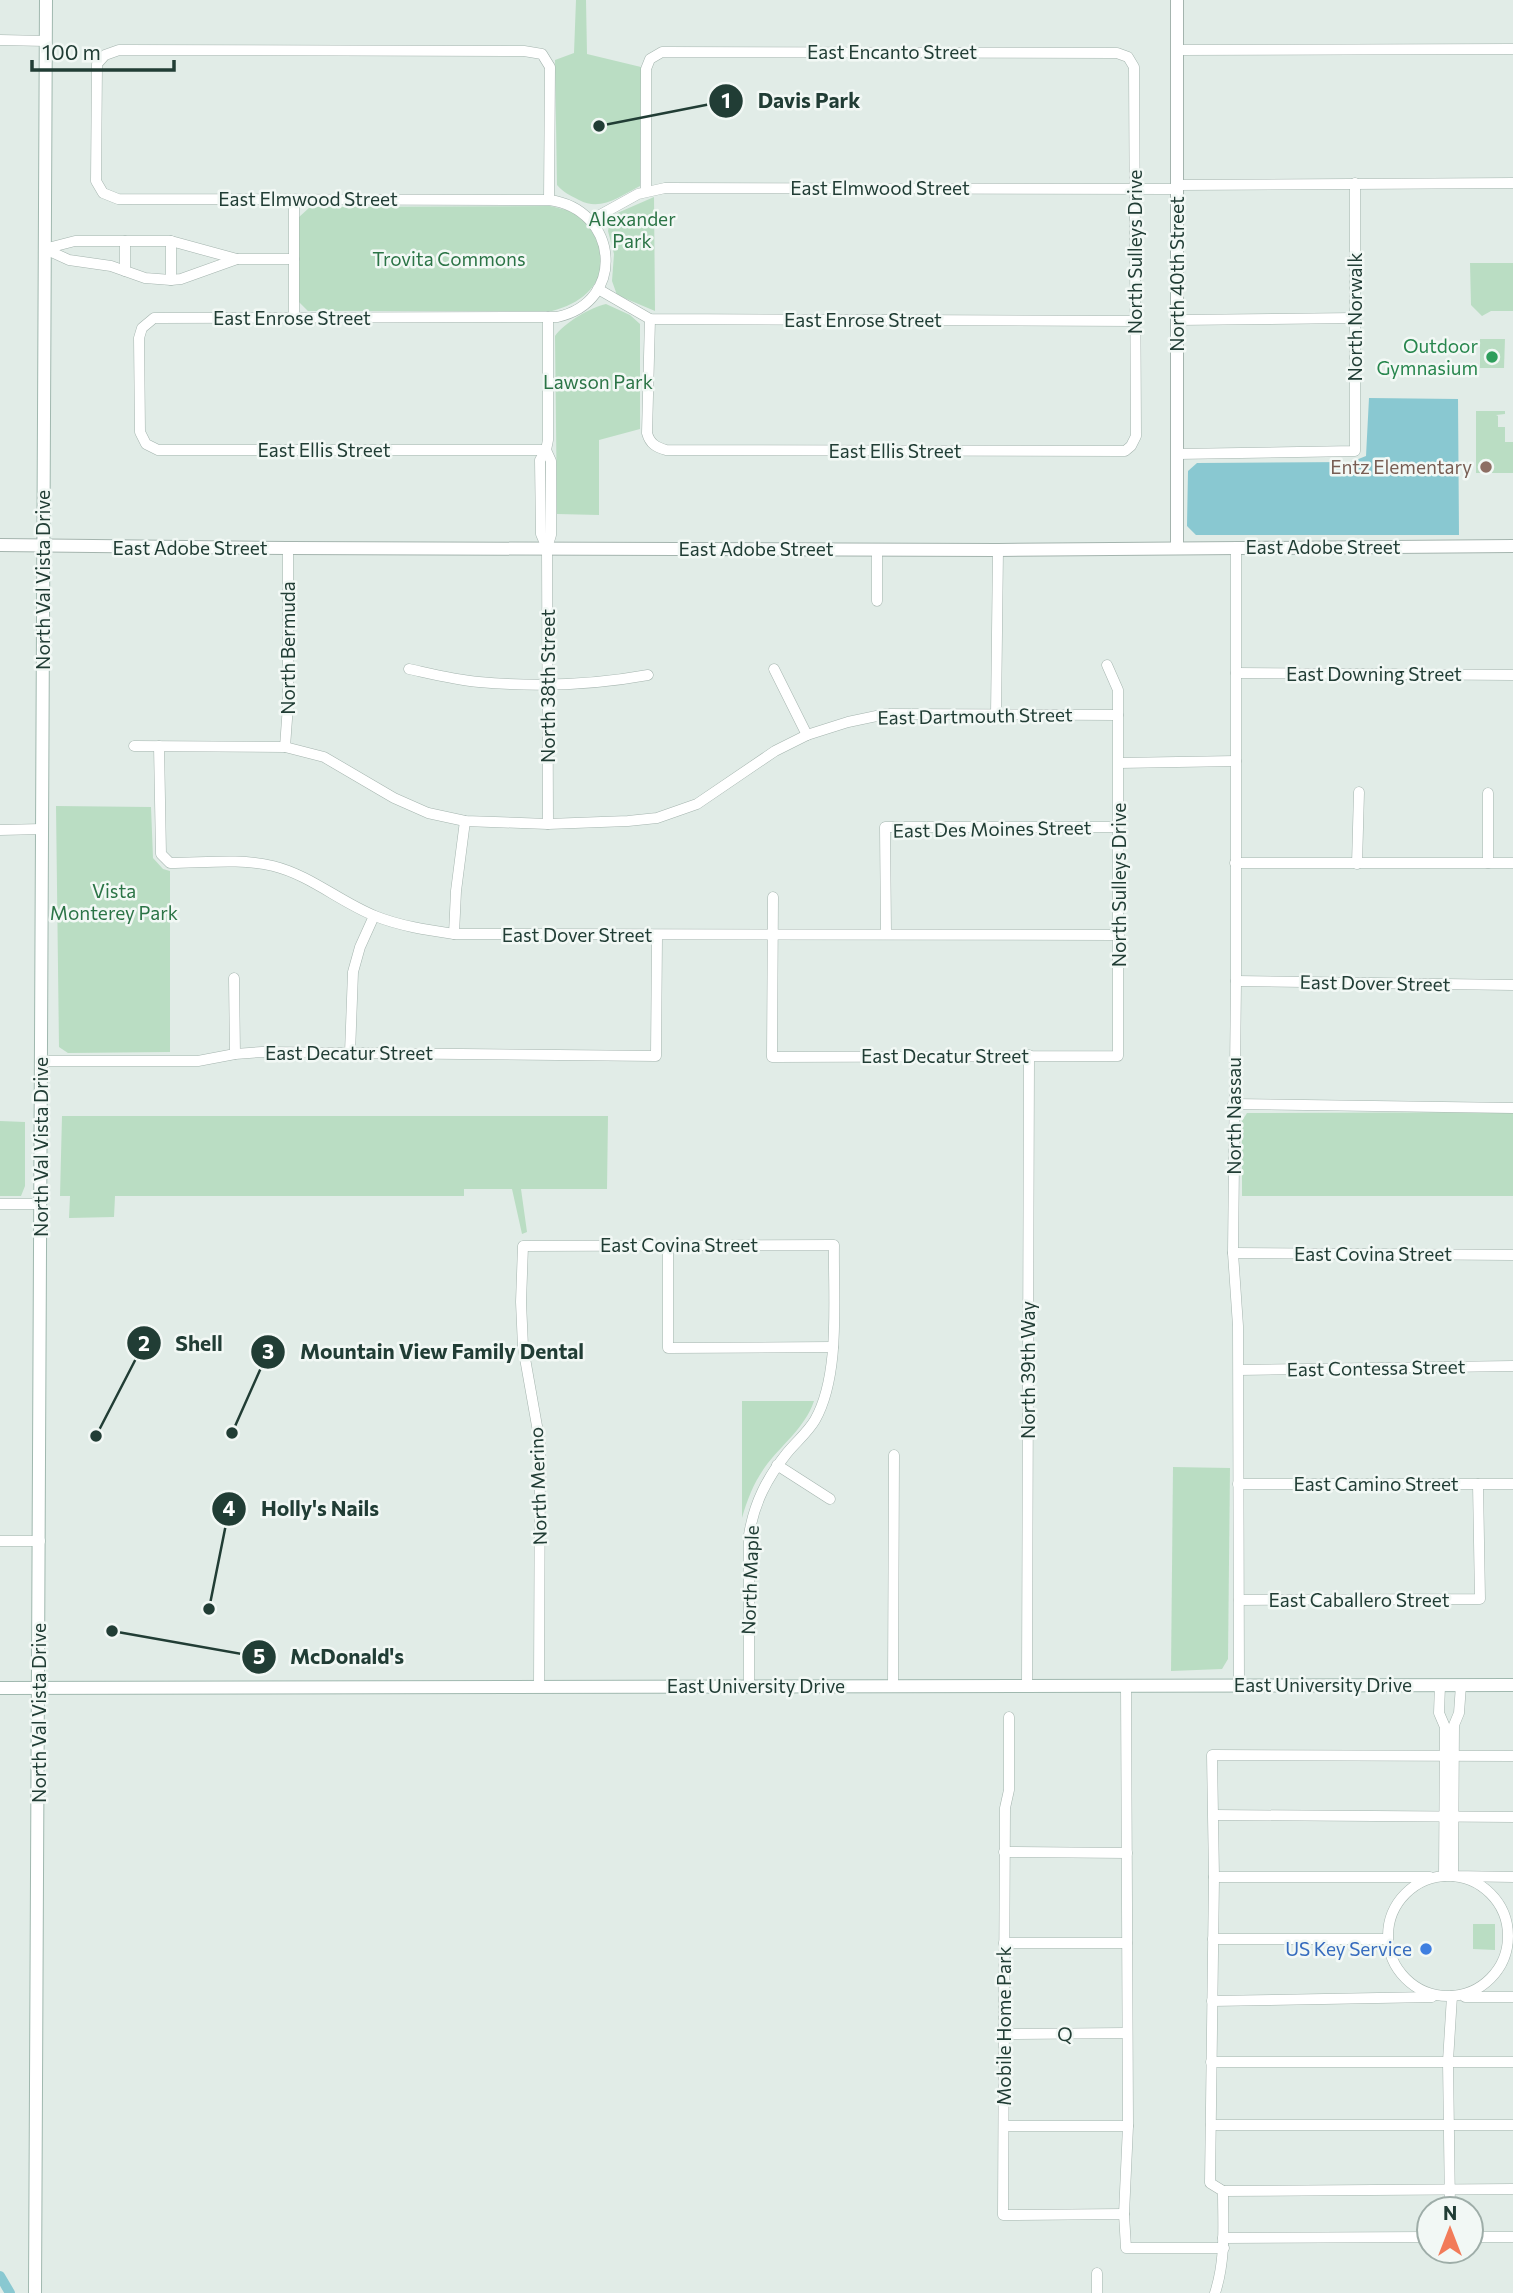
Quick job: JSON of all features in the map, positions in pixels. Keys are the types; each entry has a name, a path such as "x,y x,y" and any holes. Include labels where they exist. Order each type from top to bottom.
{"main road":[{"name":"North Val Vista Drive","path":"34,2293 46,0"},
{"name":"North 40th Street","path":"1177,0 1177,547"},
{"name":"East Adobe Street","path":"0,545 998,550 1513,545"},
{"name":"East University Drive","path":"0,1688 1513,1685"}],"street":[{"path":"0,40 46,41"},
{"path":"1177,50 1513,49"},
{"name":"East Elmwood Street","path":"549,200 550,67 542,54 524,51 119,50 105,55 96,64 96,181 103,193 118,199 549,200 574,207 592,220 646,191 674,187 1135,189 1355,183 1513,183"},
{"name":"East Encanto Street","path":"646,191 646,69 653,56 666,52 1117,53 1130,59"},
{"name":"North Sulleys Drive","path":"1130,59 1135,71 1136,436 1132,446"},
{"name":"North Norwalk","path":"1177,454 1355,451 1355,183"},
{"path":"293,317 294,199"},
{"path":"592,220 604,244 606,261 604,276 598,289"},
{"path":"44,249 75,241 172,241 237,259 294,259"},
{"path":"125,241 125,271"},
{"path":"171,280 172,241"},
{"path":"44,249 69,260 94,262 145,278 171,280 237,259"},
{"name":"East Enrose Street","path":"146,444 141,437 139,338 145,324 159,318 548,317 573,312 587,303 598,289 650,319 1136,321"},
{"name":"North 38th Street","path":"548,317 546,450 540,460 551,535 547,548 548,824"},
{"path":"1177,320 1354,318"},
{"name":"East Ellis Street","path":"650,319 646,420 649,440 657,447 680,450 1125,451 1132,446"},
{"name":"East Ellis Street","path":"146,444 158,450 546,450"},
{"name":"North Nassau","path":"1236,547 1233,1253 1239,1370 1239,1685"},
{"name":"North Bermuda","path":"285,747 288,705 288,548"},
{"path":"877,549 877,601"},
{"path":"996,715 998,550"},
{"name":"North Sulleys Drive","path":"1107,665 1118,690 1118,1056"},
{"path":"409,669 478,682 548,684 617,680 648,675"},
{"path":"774,669 807,735"},
{"name":"East Downing Street","path":"1236,673 1513,676"},
{"name":"East Dartmouth Street","path":"134,746 285,747 324,757 394,798 428,813 465,821 548,824 628,821 678,812 697,804 775,751 807,735 886,714 1118,715"},
{"name":"East Dover Street","path":"159,746 160,854 170,863 251,862 274,866 320,885 374,916 399,924 454,934 1119,935"},
{"path":"1119,763 1236,761"},
{"path":"1357,864 1359,792"},
{"path":"1488,793 1488,863"},
{"path":"454,934 456,891 465,821"},
{"name":"East Des Moines Street","path":"886,934 885,827 1119,827"},
{"path":"0,830 42,829"},
{"path":"1235,863 1513,863"},
{"path":"772,934 773,897"},
{"path":"350,1053 353,972 360,947 374,916"},
{"name":"East Decatur Street","path":"772,934 772,1057 1118,1056"},
{"name":"East Decatur Street","path":"41,1060 198,1061 235,1054 350,1053 656,1056 657,936"},
{"path":"234,978 235,1054"},
{"name":"East Dover Street","path":"1236,982 1513,985"},
{"name":"North 39th Way","path":"1027,1686 1029,1055"},
{"path":"1233,1104 1513,1108"},
{"path":"0,1204 40,1204"},
{"name":"East Covina Street","path":"523,1245 834,1245"},
{"name":"North Merino","path":"523,1245 523,1347 540,1443 539,1686"},
{"path":"668,1245 668,1348 832,1347"},
{"name":"North Maple","path":"749,1686 749,1535 753,1511 777,1465 814,1421 829,1388 834,1245"},
{"name":"East Covina Street","path":"1233,1253 1513,1255"},
{"name":"East Contessa Street","path":"1239,1370 1513,1366"},
{"path":"893,1686 894,1455"},
{"path":"777,1465 830,1499"},
{"name":"East Camino Street","path":"1238,1484 1513,1485"},
{"name":"East Caballero Street","path":"1239,1600 1480,1599 1478,1484"},
{"path":"0,1541 40,1541"},
{"path":"1126,1685 1126,2248 1415,2237"},
{"path":"1440,1685 1440,1713 1450,1757"},
{"path":"1444,1877 1450,1757 1454,1725 1459,1713 1461,1685"},
{"name":"Mobile Home Park","path":"1009,1717 1009,1790 1005,1808 1004,1852 1003,2215 1124,2214"},
{"path":"1513,1756 1212,1755 1214,1877 1210,2183 1223,2191 1513,2189"},
{"path":"1214,1815 1513,1817"},
{"path":"1004,1852 1127,1853"},
{"path":"1214,1877 1513,1877"},
{"path":"1212,2001 1452,1996 1470,1992 1486,1983 1498,1969 1511,1935 1498,1902 1486,1889 1470,1880 1444,1877 1415,1886 1399,1900 1390,1918 1387,1939 1391,1958 1401,1974 1415,1987 1433,1995 1452,1996 1513,1997"},
{"path":"1213,1939 1387,1939"},
{"path":"1004,1943 1127,1943"},
{"path":"1450,2195 1448,2061 1452,1996"},
{"name":"Q","path":"1003,2034 1126,2033"},
{"path":"1211,2062 1513,2062"},
{"path":"1211,2125 1513,2125"},
{"path":"1004,2126 1128,2126"},
{"path":"1215,2293 1221,2275 1223,2191"},
{"path":"1485,2237 1513,2237"},
{"path":"1097,2273 1097,2293"}],"green space":[{"path":"576,0 586,0 587,54 641,67 640,186 618,198 595,204 579,200 557,185 555,60 574,53"},
{"name":"Alexander Park","path":"654,197 655,311 617,295 612,281 614,254 608,231 611,217 615,214"},
{"name":"Trovita Commons","path":"550,206 569,211 587,224 600,249 602,262 595,284 577,301 565,307 552,311 308,311 298,301 298,218 310,207"},
{"path":"1470,263 1513,263 1513,311 1491,311 1482,316 1471,305"},
{"name":"Lawson Park","path":"606,304 630,315 640,324 640,429 599,440 599,515 557,514 555,336 578,316"},
{"name":"Outdoor Gymnasium","path":"1480,339 1505,339 1504,368 1480,368"},
{"path":"1476,411 1505,411 1505,414 1496,415 1498,427 1505,427 1505,442 1513,442 1513,473 1476,473"},
{"name":"Vista Monterey Park","path":"56,806 151,807 153,858 163,869 170,871 170,1052 68,1053 59,1047"},
{"path":"1513,1112 1513,1196 1242,1196 1242,1121 1247,1113"},
{"path":"62,1116 608,1116 607,1189 521,1189 527,1232 522,1234 512,1189 464,1189 464,1196 115,1196 114,1217 69,1218 70,1196 60,1196"},
{"path":"0,1121 25,1122 25,1186 21,1196 0,1196"},
{"path":"742,1401 814,1401 799,1428 761,1473 751,1491 742,1518"},
{"path":"1173,1467 1230,1468 1228,1659 1222,1669 1171,1671"},
{"path":"1473,1924 1495,1924 1495,1950 1473,1949"}],"water":[{"path":"1369,398 1458,399 1459,535 1196,535 1187,526 1188,471 1197,463 1351,462 1366,456"}],"waterway":[{"path":"0,2276 10,2293"}],"place":[{"name":"Davis Park","path":"599,126"},
{"name":"Outdoor Gymnasium","path":"1492,357"},
{"name":"Entz Elementary","path":"1486,467"},
{"name":"Mountain View Family Dental","path":"232,1433"},
{"name":"Shell","path":"96,1436"},
{"name":"Holly's Nails","path":"209,1609"},
{"name":"McDonald's","path":"112,1631"},
{"name":"US Key Service","path":"1426,1949"}]}
